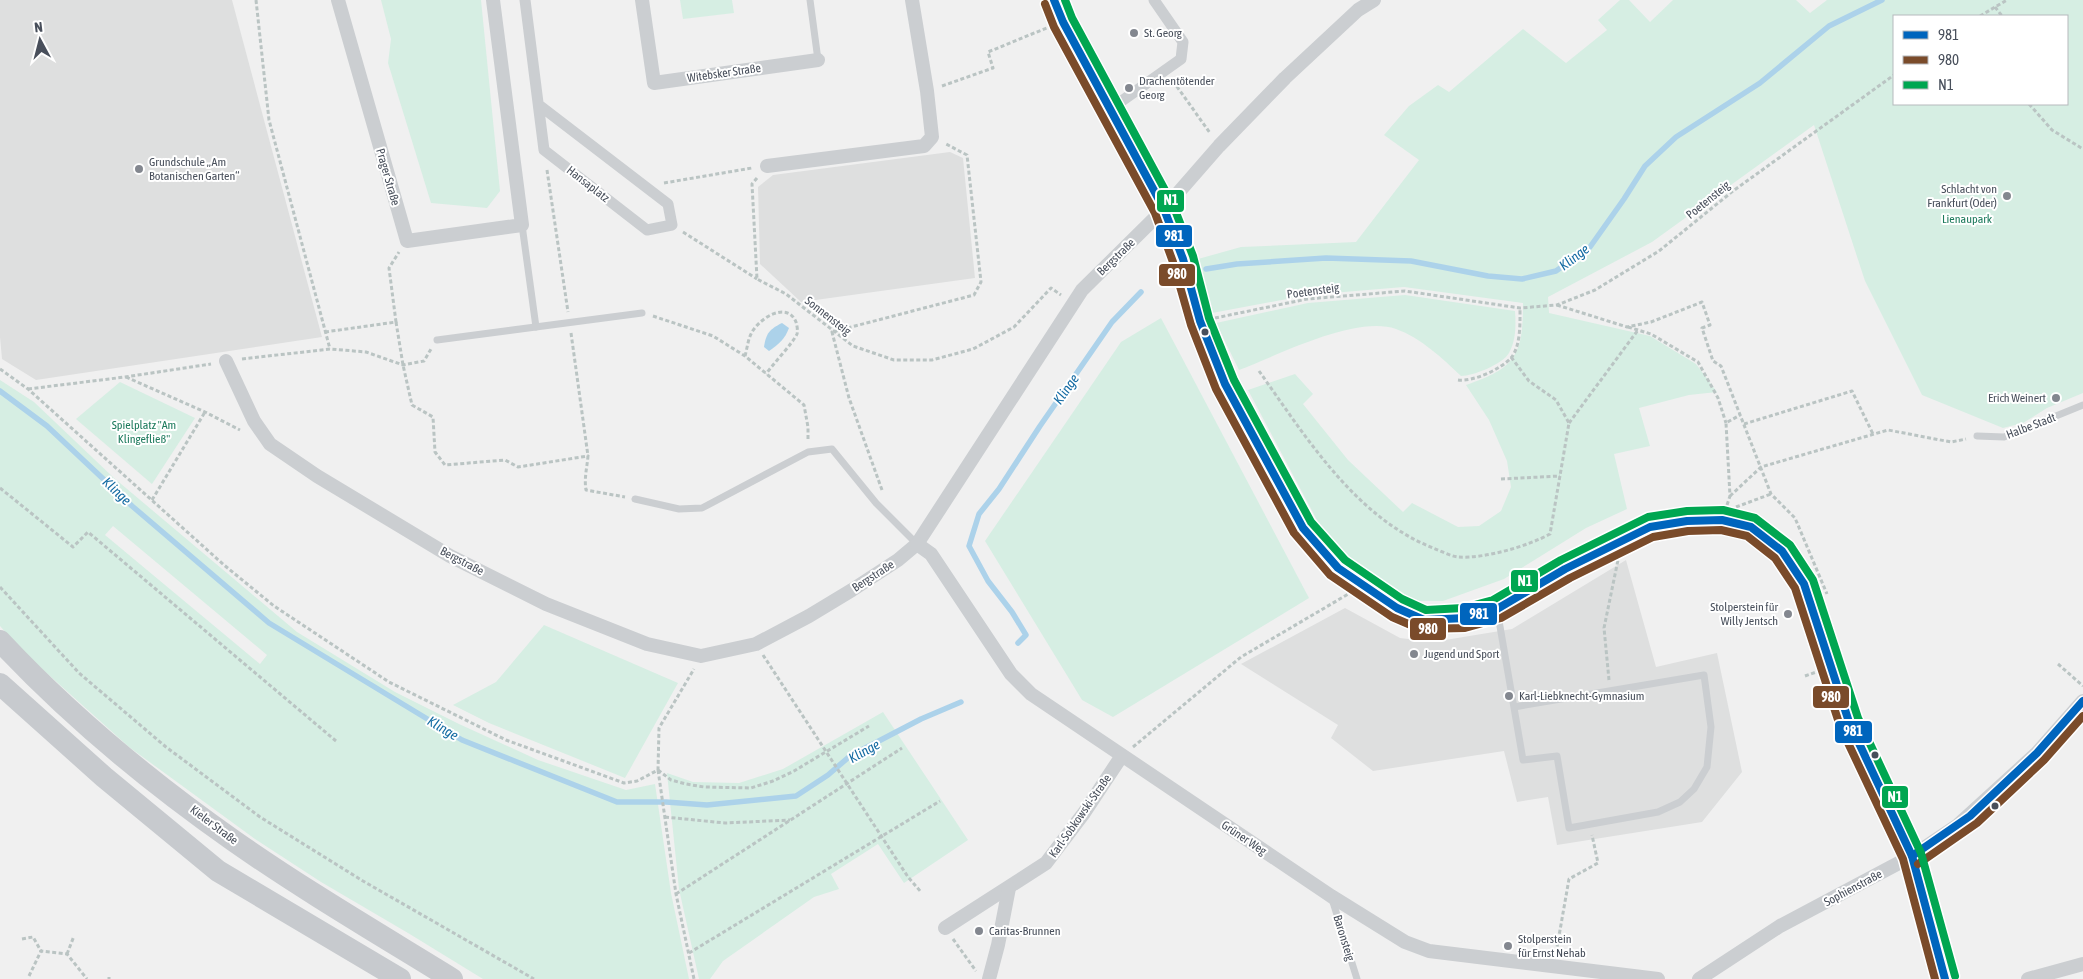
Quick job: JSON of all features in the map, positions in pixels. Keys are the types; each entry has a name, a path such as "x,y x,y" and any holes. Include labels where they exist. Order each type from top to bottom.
{"main road":[{"name":"Kieler Straße","path":"0,641 118,753 233,840 452,979"},
{"path":"0,684 104,776 218,871 400,979"}],"street":[{"name":"Prager Straße","path":"338,0 407,241"},
{"path":"407,241 522,225 493,0"},
{"path":"525,0 544,150"},
{"name":"Witebsker Straße","path":"642,0 654,83 818,60"},
{"path":"767,166 924,146 932,136 927,91 912,0"},
{"path":"1054,0 1063,22 1109,110 1164,209 1183,259 1200,321 1225,384 1303,528 1338,568 1397,608 1424,620 1465,618 1497,609 1565,569 1650,527 1723,516 1751,527 1782,551 1804,584 1824,641 1848,722 1912,856 1945,979"},
{"path":"1109,110 1181,59 1183,42 1154,0"},
{"name":"Bergstraße","path":"226,361 254,421 270,444 317,476 450,556 546,604 647,644 701,656 756,644 809,616 852,590 898,560 917,544 1082,290 1164,209 1219,146 1285,78 1358,10 1374,0"},
{"path":"539,105 668,204 672,225"},
{"name":"Hansaplatz","path":"544,150 647,230 672,225"},
{"name":"Grüner Weg","path":"917,544 932,554 1011,674 1031,694 1121,757 1331,896 1405,942 1428,951 1658,979"},
{"name":"Sophienstraße","path":"1699,979 1780,926 1912,856 1970,816 2037,753 2083,701"},
{"name":"Karl-Sobkowski-Straße","path":"946,928 1046,863 1084,813 1121,757"},
{"path":"989,979 1009,888"},
{"path":"2028,979 2083,964"}],"lane":[{"name":"Witebsker Straße","path":"810,0 818,60"},
{"path":"522,225 536,327"},
{"path":"437,340 642,313"},
{"name":"Halbe Stadt","path":"1977,436 2004,437 2083,405"},
{"path":"635,499 679,509 702,508 808,452 832,449 876,502 917,544"},
{"path":"1497,609 1514,706 1524,760 1558,756 1569,828 1658,812 1680,802 1694,788 1707,767 1711,727 1704,675 1514,706"},
{"name":"Baronsteig","path":"1331,896 1357,979"}],"path":[{"path":"256,0 269,120 330,349"},
{"path":"1982,15 2007,0"},
{"path":"1995,7 2001,15"},
{"path":"927,91 993,68 988,52 1063,22"},
{"path":"1166,70 1219,146"},
{"name":"Poetensteig","path":"1200,321 1307,299 1405,291 1520,308 1557,305 1595,290 1659,251 1733,191 1893,75"},
{"path":"2029,105 2052,130 2083,149"},
{"path":"885,494 849,398 832,332 974,295 981,282 966,155 932,136"},
{"path":"544,150 588,456 584,478 586,490 635,499"},
{"path":"644,186 767,166"},
{"path":"757,279 752,184 767,166"},
{"path":"672,225 757,279"},
{"path":"407,241 389,268 403,365 412,405 433,417 436,452 445,465 504,460 518,467 588,456"},
{"name":"Sonnensteig","path":"757,279 786,294 832,332 853,346 894,360 932,360 974,349 1014,327 1051,288 1073,302"},
{"path":"1628,327 1651,322 1702,302 1710,326 1702,328 1713,361 1721,366 1771,494 1795,518 1827,594"},
{"path":"1557,305 1651,334 1698,362 1718,398 1726,423 1730,496 1723,516"},
{"path":"1458,380 1467,381 1487,374 1511,357 1520,334 1520,308"},
{"path":"745,356 751,334 762,319 785,312 793,316 797,324 797,334 766,374"},
{"path":"642,313 713,336 745,356 804,405 808,427"},
{"path":"325,332 396,322"},
{"path":"1259,371 1301,431 1359,500 1414,540 1458,557 1498,553 1536,542 1550,534 1569,423 1638,330"},
{"path":"28,389 125,377 226,361 330,349 366,352 403,365 424,360 437,340"},
{"path":"1511,357 1529,381 1556,400 1569,423"},
{"path":"0,369 28,389 274,606 389,682 506,740 624,784 637,781 658,770"},
{"path":"125,377 205,412 270,444"},
{"path":"1744,424 1852,391 1873,434"},
{"path":"152,500 205,412"},
{"path":"1726,423 1740,415"},
{"path":"1730,496 1761,468 1888,430 1951,442 1977,436"},
{"path":"1500,479 1560,476"},
{"path":"0,488 73,547 88,532 336,741"},
{"path":"1723,516 1771,494"},
{"path":"1610,691 1604,628 1622,541"},
{"path":"1121,757 1241,657 1364,586"},
{"path":"0,587 79,673 166,747 260,817 363,881 534,979"},
{"path":"756,644 908,878 921,892"},
{"path":"694,979 676,894 658,770 659,728 701,656"},
{"path":"2058,664 2083,687"},
{"path":"658,770 671,780 686,784 704,787 751,788 773,781 794,771 868,726"},
{"path":"676,894 902,748"},
{"path":"689,954 940,801"},
{"path":"665,817 725,823 790,820"},
{"path":"1554,966 1569,879 1598,863 1590,824"},
{"path":"946,928 976,972"},
{"path":"67,954 74,936"},
{"path":"22,939 33,937 41,951"},
{"path":"41,951 67,954 87,979"},
{"path":"29,976 41,951"}],"shaded area":[{"name":"Grundschule „Am Botanischen Garten“","path":"0,0 232,0 322,337 36,380 2,359 0,337"},
{"path":"950,152 963,158 975,278 801,302 760,264 758,187 773,175"},
{"name":"Karl-Liebknecht-Gymnasium","path":"1626,560 1656,667 1717,653 1742,772 1702,822 1557,845 1548,797 1517,802 1504,751 1373,771 1331,738 1338,725 1241,664 1345,608 1400,638 1433,642 1512,629"}],"green space":[{"path":"381,0 481,0 500,191 487,208 431,203 388,63 391,39"},
{"path":"680,0 732,0 734,13 683,19"},
{"name":"Lienaupark","path":"1620,0 1629,0 1650,22 1673,0 1796,0 1810,13 1827,0 2083,0 2083,393 2047,408 2023,423 2003,428 1922,395 1865,281 1814,125 1652,242 1548,297 1549,313 1650,336 1696,364 1717,392 1689,395 1639,408 1650,446 1614,454 1627,509 1586,528 1504,579 1443,601 1400,601 1345,562 1318,522 1248,390 1295,374 1313,394 1303,404 1348,460 1403,512 1412,503 1458,527 1479,526 1501,511 1511,487 1507,461 1489,420 1466,385 1496,372 1513,357 1521,335 1523,303 1404,287 1308,295 1212,313 1198,259 1241,247 1356,242 1419,160 1384,135 1409,106 1438,85 1449,92 1523,29 1566,63 1607,30 1598,20"},
{"path":"1405,295 1515,311 1514,338 1509,353 1501,361 1487,369 1461,376 1423,343 1405,333 1396,329 1379,326 1360,327 1317,339 1239,370 1216,323 1308,303"},
{"path":"1161,318 1309,598 1113,717 1082,700 985,541 1121,342"},
{"path":"0,380 34,402 114,478 297,632 395,692 538,760 626,790 655,784 671,893 689,979 483,979 321,882 255,839 129,747 21,650 0,626","holes":["113,526 267,655 260,664 105,535"]},
{"name":"Spielplatz \"Am Klingefließ\"","path":"120,382 195,418 152,484 76,419"},
{"path":"544,625 678,683 625,778 489,723 453,705 496,682"},
{"path":"883,712 968,840 904,883 878,844 831,874 839,889 814,897 723,961 710,979 699,979 679,889 667,773 693,782 739,783 783,769"}],"water":[{"path":"782,323 789,328 786,335 769,351 764,347 767,335 774,327"}],"waterway":[{"name":"Klinge","path":"1206,269 1237,264 1326,258 1411,261 1488,276 1522,279 1556,271 1590,247 1645,166 1676,137 1760,83 1829,26 1882,0"},
{"name":"Klinge","path":"1018,643 1026,635 1012,612 988,581 969,546 979,514 999,489 1112,322 1141,292"},
{"name":"Klinge","path":"0,391 47,426 132,506 269,623 462,740 617,802 666,802 707,805 796,796 828,775 850,756 921,719 961,702"}],"transit line":[{"name":"981","path":"1054,0 1063,22 1164,209 1183,259 1200,321 1225,384 1303,528 1338,568 1397,608 1424,620 1465,618 1497,609 1565,569 1650,527 1687,521 1722,520 1751,527 1782,551 1804,584 1849,722 1912,856 1945,979"},
{"name":"N1","path":"1065,0 1072,18 1173,205 1193,256 1209,318 1234,380 1311,522 1345,560 1402,599 1426,610 1463,608 1493,600 1561,560 1648,517 1687,511 1723,510 1755,518 1790,545 1813,580 1858,718 1921,853 1955,976"},
{"name":"980","path":"1045,4 1054,27 1155,213 1173,262 1191,325 1216,389 1294,533 1330,575 1392,617 1420,629 1465,628 1501,618 1570,578 1653,537 1688,531 1721,530 1747,536 1775,558 1795,588 1840,726 1903,859 1935,979"},
{"name":"981","path":"1912,856 1970,816 2037,753 2083,701"},
{"name":"980","path":"1918,864 1977,823 2044,760 2083,716"}],"place":[{"name":"St. Georg","path":"1134,33"},
{"name":"Drachentötender Georg","path":"1129,88"},
{"name":"Grundschule „Am Botanischen Garten“","path":"139,169"},
{"name":"Schlacht von Frankfurt (Oder)","path":"2007,196"},
{"name":"Erich Weinert","path":"2056,398"},
{"name":"Stolperstein für Willy Jentsch","path":"1788,614"},
{"name":"Jugend und Sport","path":"1414,654"},
{"name":"Karl-Liebknecht-Gymnasium","path":"1509,696"},
{"name":"Caritas-Brunnen","path":"979,931"},
{"name":"Stolperstein für Ernst Nehab","path":"1508,946"}]}
